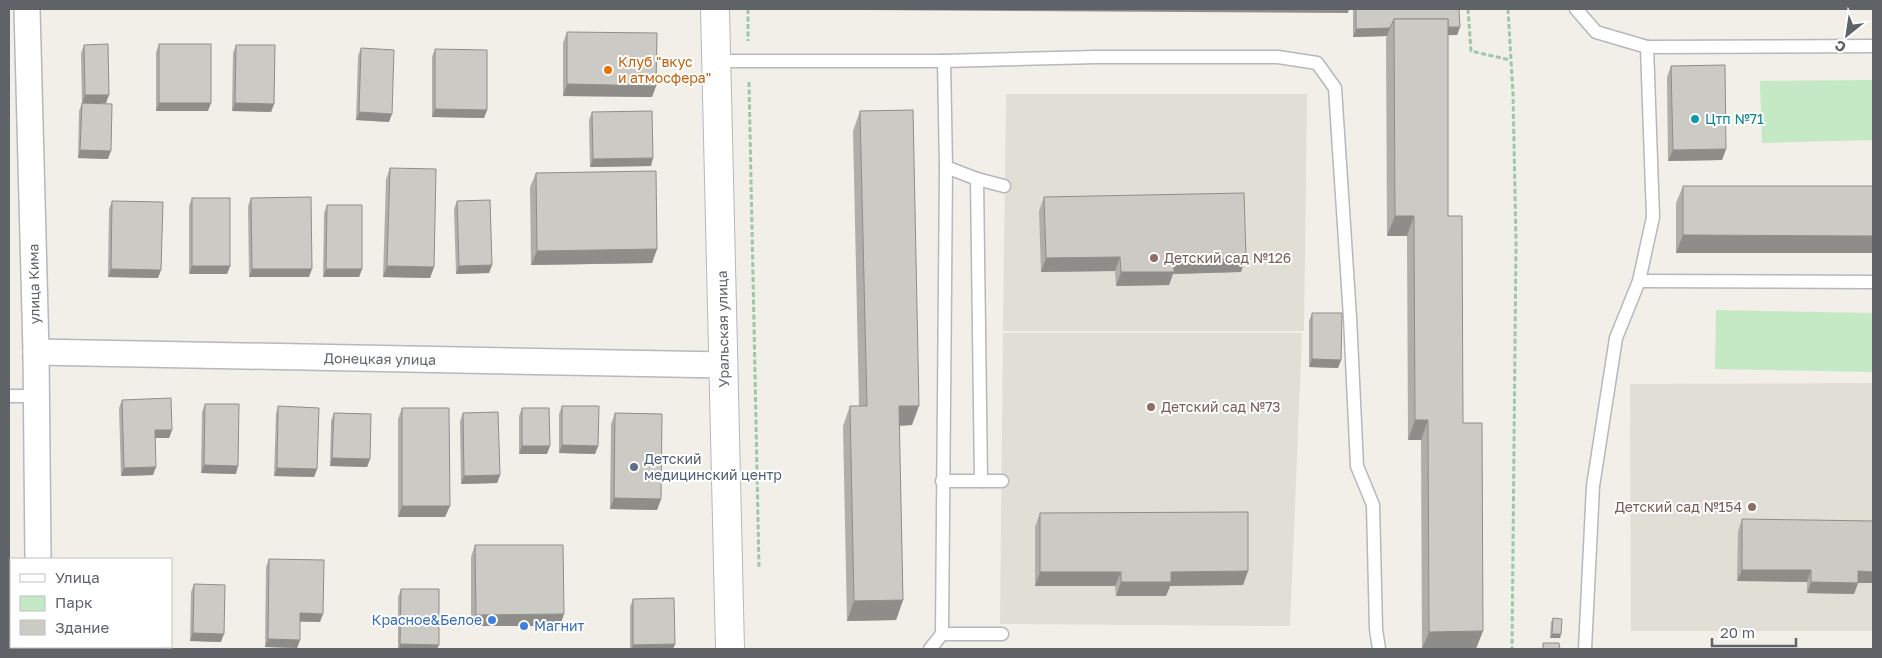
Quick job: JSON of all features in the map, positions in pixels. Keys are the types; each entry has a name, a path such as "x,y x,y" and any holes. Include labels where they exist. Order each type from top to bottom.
{"street":[{"name":"улица Кима","path":"27,9 36,352 38,558"},
{"name":"Уральская улица","path":"715,9 730,649"},
{"name":"Донецкая улица","path":"36,352 724,365"}],"lane":[{"path":"1576,9 1596,32 1647,46 1873,46"},
{"path":"1585,649 1594,477 1616,338 1639,281 1653,217 1647,46"},
{"path":"716,61 944,61 1096,57 1278,57 1317,63 1335,88 1350,316 1357,466 1373,505 1376,629 1379,649"},
{"path":"930,649 942,634 946,167 944,61"},
{"path":"946,167 977,179 1004,186"},
{"path":"977,179 981,481"},
{"path":"1639,281 1873,282"},
{"path":"9,396 36,396"},
{"path":"942,481 1002,481"},
{"path":"942,634 1002,634"}],"path":[{"path":"748,9 759,573"},
{"path":"1468,9 1471,51 1510,60"},
{"path":"1508,9 1513,94 1516,243 1512,649"}],"shaded area":[{"name":"Детский сад №126","path":"1006,94 1307,94 1304,331 1003,331"},
{"name":"Детский сад №73","path":"1003,333 1302,333 1290,626 1000,624"},
{"name":"Детский сад №154","path":"1873,383 1873,631 1631,631 1630,384"}],"green space":[{"path":"1873,80 1873,140 1762,143 1760,81"},
{"path":"1716,310 1873,313 1873,372 1715,369"}],"building":[{"path":"1356,9 1459,9 1460,27 1448,27 1448,19 1394,19 1390,28 1356,29"},
{"path":"1394,19 1448,19 1448,216 1462,216 1463,423 1482,423 1483,631 1429,632 1428,420 1415,420 1414,216 1395,216"},
{"name":"Клуб \"вкус и атмосфера\"","path":"567,32 657,33 656,86 567,84"},
{"path":"108,44 109,95 85,95 84,45"},
{"path":"159,44 211,44 211,103 159,103"},
{"path":"236,45 275,45 274,104 235,103"},
{"path":"361,48 394,50 392,114 359,112"},
{"path":"435,49 487,50 487,110 435,109"},
{"name":"Цтп №71","path":"1725,65 1726,149 1673,150 1671,66"},
{"path":"82,103 112,104 111,151 80,150"},
{"path":"913,110 919,406 899,406 903,600 854,601 850,406 867,406 860,111"},
{"path":"652,111 653,158 593,159 592,112"},
{"path":"390,168 436,169 434,267 387,266"},
{"path":"656,171 657,249 537,251 536,173"},
{"path":"1683,186 1873,186 1873,236 1683,235"},
{"path":"1244,193 1246,258 1174,260 1174,272 1121,272 1120,257 1046,258 1044,197"},
{"path":"311,197 312,269 252,269 251,198"},
{"path":"192,198 230,198 230,266 192,266"},
{"path":"490,200 492,265 459,266 457,201"},
{"path":"112,201 163,202 161,270 111,269"},
{"path":"327,205 362,205 362,269 326,269"},
{"path":"1312,313 1342,313 1341,360 1312,359"},
{"path":"171,398 172,430 155,430 156,467 124,468 122,400"},
{"path":"205,404 239,404 238,466 204,465"},
{"path":"278,406 319,408 317,469 277,468"},
{"path":"562,406 599,406 598,446 562,445"},
{"path":"402,408 449,408 450,506 402,506"},
{"path":"522,408 549,408 550,446 522,446"},
{"path":"498,412 500,475 464,476 463,413"},
{"path":"334,413 371,414 370,459 332,458"},
{"name":"Детский медицинский центр","path":"615,413 662,414 661,499 614,498"},
{"path":"1248,512 1248,571 1171,572 1171,582 1121,582 1121,572 1040,572 1040,513"},
{"path":"1742,519 1873,521 1873,572 1858,571 1858,583 1811,582 1811,570 1742,570"},
{"path":"475,545 563,545 564,614 476,615"},
{"path":"269,559 324,560 323,614 300,613 300,640 268,639"},
{"path":"194,584 225,585 224,634 193,633"},
{"path":"401,589 439,589 439,645 400,644"},
{"path":"674,598 675,644 633,645 633,599"},
{"path":"1553,618 1562,619 1561,634 1552,634"},
{"path":"1543,643 1559,643 1560,649 1543,649"}],"place":[{"name":"Клуб \"вкус и атмосфера\"","path":"608,70"},
{"name":"Цтп №71","path":"1695,119"},
{"name":"Детский сад №126","path":"1154,258"},
{"name":"Детский сад №73","path":"1151,407"},
{"name":"Детский медицинский центр","path":"634,467"},
{"name":"Детский сад №154","path":"1752,507"},
{"name":"Красное&Белое","path":"492,620"},
{"name":"Магнит","path":"524,626"}]}
